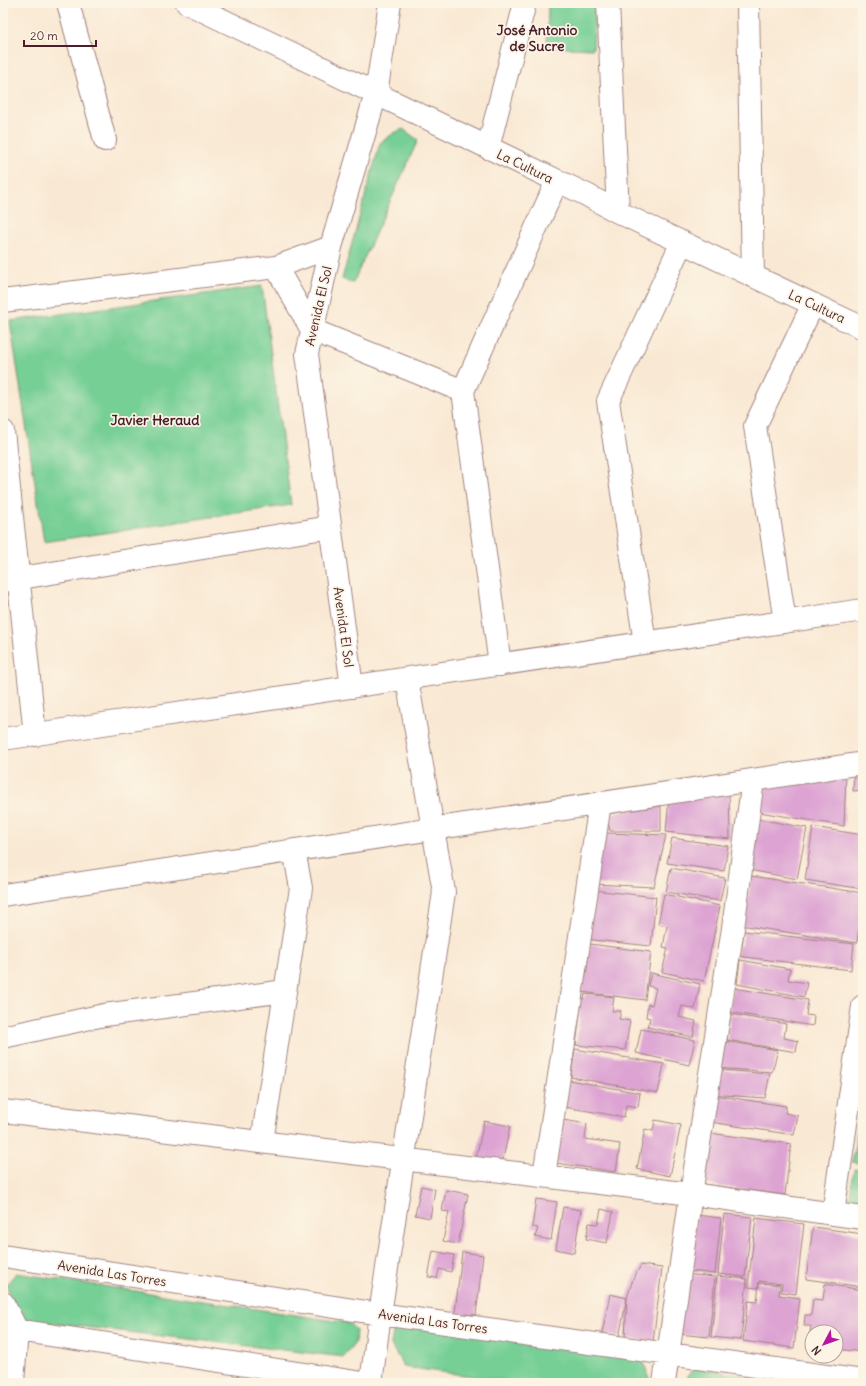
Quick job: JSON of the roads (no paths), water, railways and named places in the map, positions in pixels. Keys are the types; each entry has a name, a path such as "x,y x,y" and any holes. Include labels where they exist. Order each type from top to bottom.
{"street":[{"path":"68,3 105,140"},
{"name":"La Cultura","path":"187,3 226,12 376,94 618,212 863,328"},
{"name":"Avenida El Sol","path":"352,687 307,354 331,247 376,94 390,3"},
{"path":"488,148 525,3"},
{"path":"608,3 618,212"},
{"path":"748,3 753,276"},
{"path":"500,665 462,391 556,181"},
{"path":"645,643 608,401 682,242"},
{"path":"3,301 276,267 331,247"},
{"path":"276,267 312,330 462,391"},
{"path":"785,622 756,426 813,304"},
{"path":"3,439 11,580 35,734"},
{"path":"11,580 330,526"},
{"path":"3,739 863,610"},
{"path":"371,1383 380,1314 444,892 407,679"},
{"path":"3,895 863,763"},
{"path":"664,1383 691,1194 733,928 753,780"},
{"path":"544,1176 600,803"},
{"path":"262,1142 301,888 294,850"},
{"path":"3,1037 104,1015 286,991"},
{"path":"833,1214 863,1006"},
{"path":"3,1110 691,1194 863,1218"},
{"name":"Avenida Las Torres","path":"3,1256 380,1314 863,1381"},
{"path":"3,1303 10,1328 12,1383"},
{"path":"10,1328 363,1383"}],"district":[{"name":"José Antonio de Sucre","path":"537,38"},
{"name":"Javier Heraud","path":"155,420"}]}
